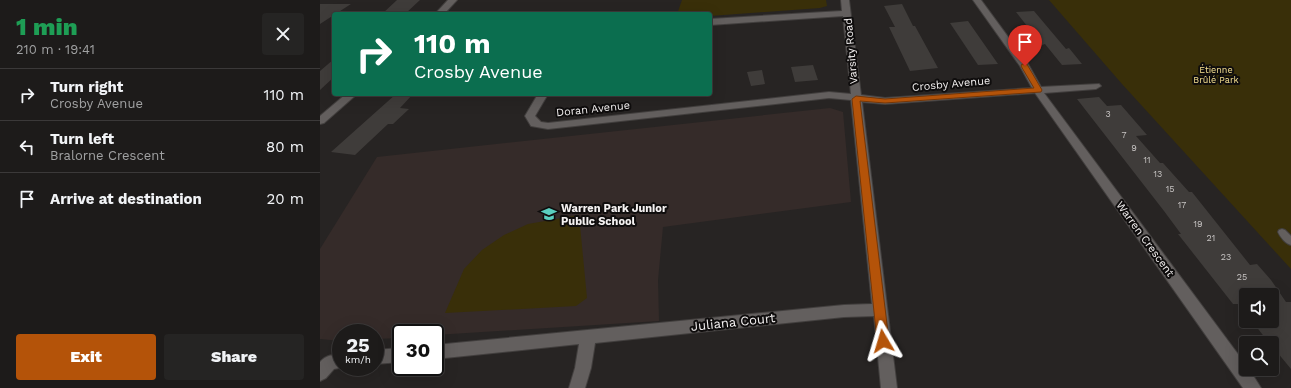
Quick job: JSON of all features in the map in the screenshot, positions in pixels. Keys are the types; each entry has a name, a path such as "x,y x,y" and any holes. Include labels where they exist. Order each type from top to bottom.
{"street":[{"path":"441,12 453,0"},
{"name":"Varsity Road","path":"846,0 879,310 889,388"},
{"name":"Warren Crescent","path":"977,0 1025,66 1044,101 1109,188 1252,388"},
{"path":"712,22 847,13"},
{"name":"Crosby Avenue","path":"856,99 885,101 1096,86"},
{"name":"Doran Avenue","path":"542,96 530,116 534,123 544,126 830,95 856,99"},
{"path":"320,121 324,113 349,96"},
{"name":"Juliana Court","path":"444,351 844,311 879,310"},
{"path":"578,388 588,337"},
{"path":"320,373 330,362 332,362"}],"lane":[{"path":"1282,232 1291,242"}],"shaded area":[{"name":"Warren Park Junior Public School","path":"830,108 843,112 851,202 663,227 658,280 659,321 444,334 444,324 392,324 392,338 384,339 384,324 332,324 332,340 320,339 320,249 377,157"}],"green space":[{"path":"682,0 826,0 827,6 820,8 712,16 712,12 678,12"},
{"name":"Étienne Brûlé Park","path":"1049,0 1291,0 1291,269 1122,84"},
{"path":"579,215 587,298 576,306 445,313 464,269 482,250 504,235 528,224"}],"building":[{"path":"397,0 420,0 407,12 384,12"},
{"path":"320,4 351,4 339,12 332,12 332,16 320,24"},
{"path":"902,4 938,68 910,71 889,27 895,27 884,6"},
{"path":"1034,11 1066,49 1069,48 1082,64 1062,65 1045,44 1042,45 1016,12"},
{"path":"968,21 998,64 978,65 950,23"},
{"path":"332,61 332,79 320,90 320,71"},
{"path":"813,65 818,80 795,82 791,67"},
{"path":"762,70 765,84 751,86 747,72"},
{"path":"394,96 411,96 400,108 409,109 393,124 388,124 355,155 331,152"},
{"path":"1099,97 1107,106 1121,105 1147,135 1136,136 1189,192 1192,192 1250,265 1257,264 1276,288 1239,288 1239,305 1233,304 1178,234 1181,234 1164,211 1077,99"},
{"path":"1279,292 1286,302 1291,302 1291,369 1279,354 1279,336 1264,336 1257,328 1279,328"}],"place":[{"name":"Warren Park Junior Public School","path":"549,214"}],"route":[{"path":"883,341 856,99 885,101 1017,90 1038,90 1025,66"}]}
